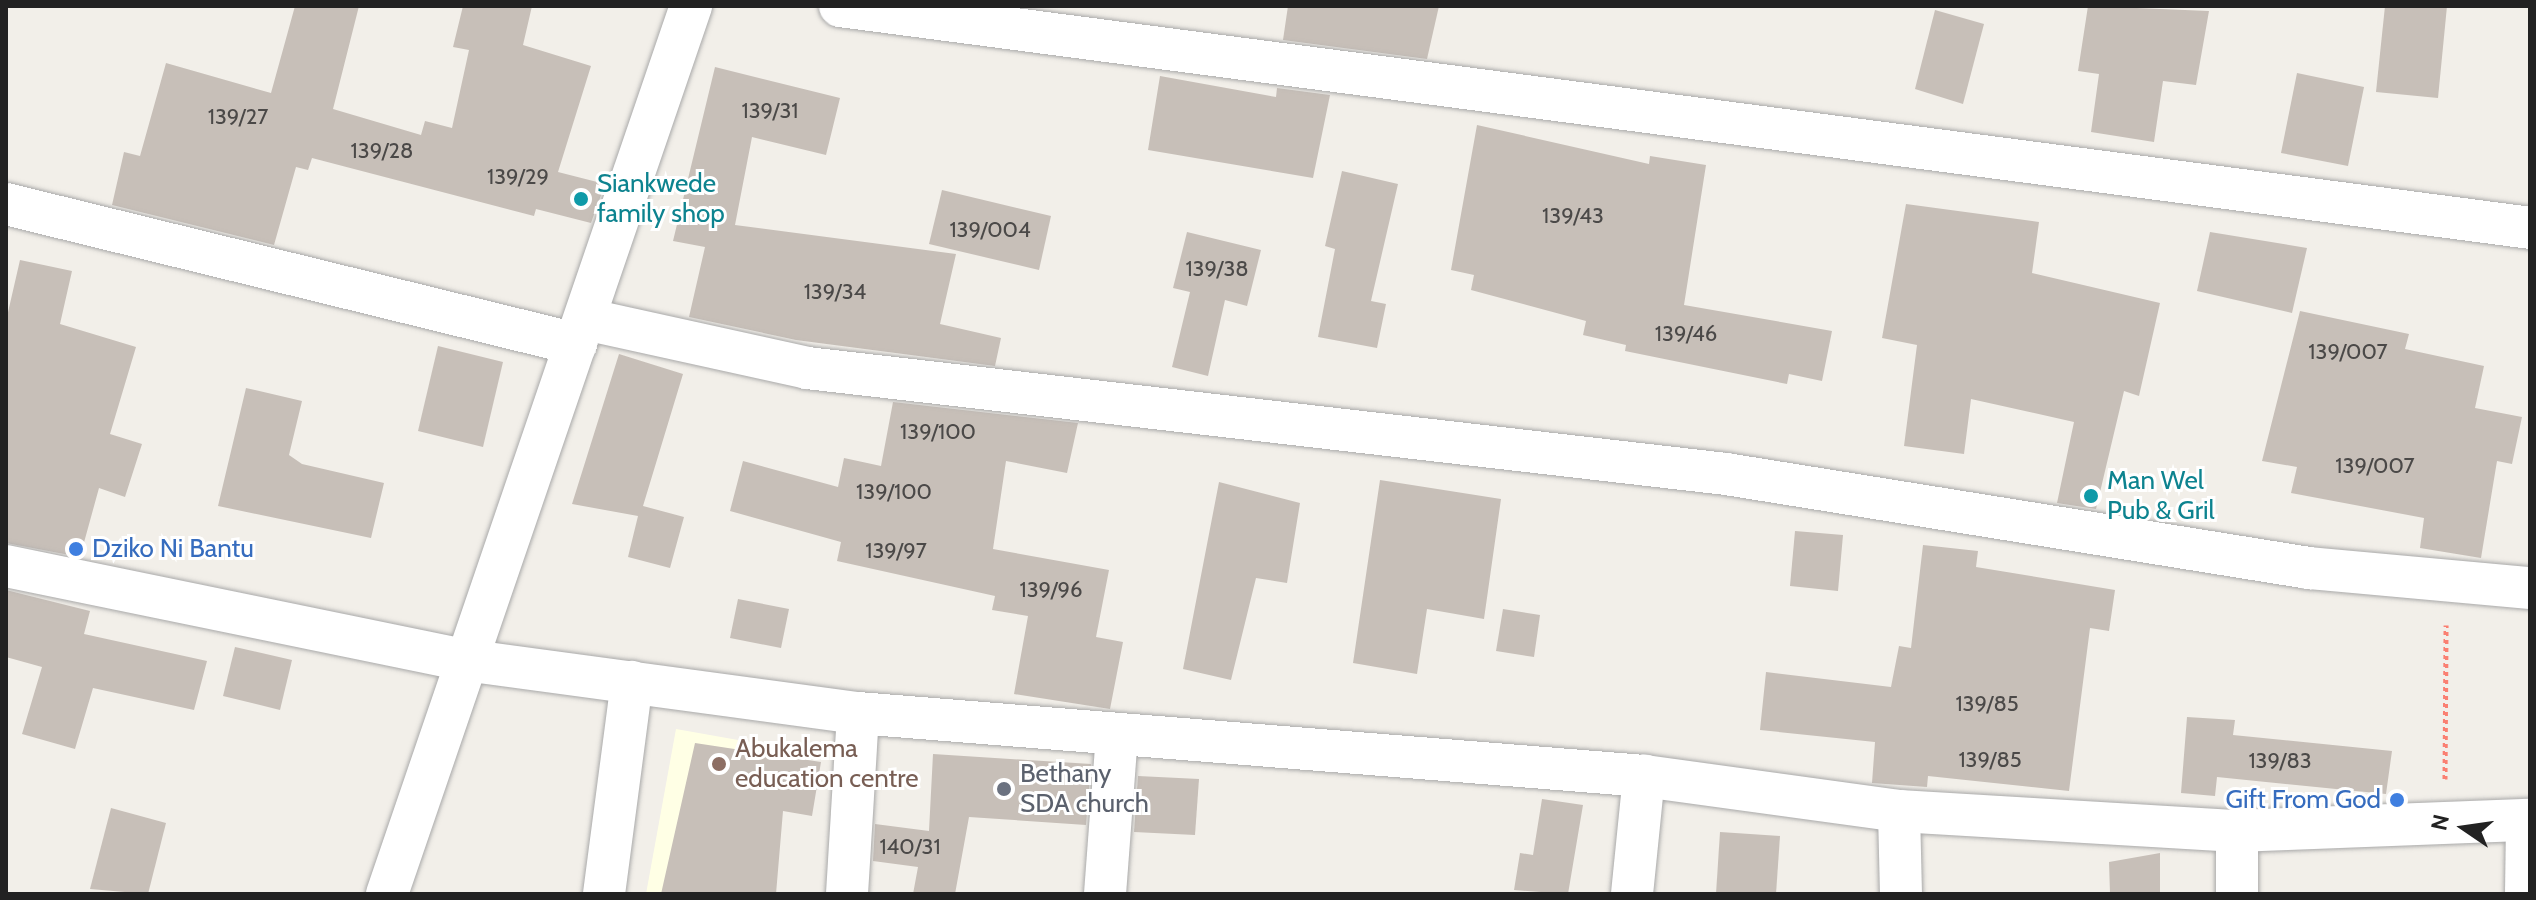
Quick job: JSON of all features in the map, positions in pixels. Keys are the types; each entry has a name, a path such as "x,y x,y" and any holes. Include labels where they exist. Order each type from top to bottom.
{"street":[{"path":"387,894 691,6"},
{"path":"840,6 2530,228"},
{"path":"6,204 581,331 807,368 1726,474 2279,564 2530,588"},
{"path":"6,566 465,660 858,713 1644,776 1899,811 2237,831 2445,820 2528,820 2526,894"},
{"path":"604,894 632,682"},
{"path":"847,894 858,713"},
{"path":"1105,894 1117,736"},
{"path":"1632,894 1644,776"},
{"path":"1899,811 1901,894"},
{"path":"2237,831 2237,894"}],"path":[{"path":"2445,820 2446,579"}],"shaded area":[{"path":"676,729 755,743 727,894 646,894"}],"building":[{"path":"295,6 359,6 333,109 421,135 425,121 452,128 469,50 453,47 463,6 532,6 523,45 591,66 558,172 605,184 591,223 536,209 534,216 312,158 308,170 296,167 274,245 112,205 124,152 140,156 166,63 271,93"},
{"path":"1288,6 1439,6 1427,59 1283,40"},
{"path":"2088,6 2209,11 2196,85 2163,81 2154,142 2091,132 2099,74 2078,71"},
{"path":"2385,6 2447,6 2438,98 2376,92"},
{"path":"1935,10 1984,24 1963,104 1915,89"},
{"path":"715,67 840,98 826,155 752,137 735,225 956,254 940,324 1001,338 995,366 796,340 689,317 705,247 673,241"},
{"path":"2297,73 2364,87 2348,166 2281,153"},
{"path":"1160,76 1276,97 1277,88 1330,95 1313,178 1148,150"},
{"path":"1477,125 1649,164 1650,156 1706,165 1684,305 1832,331 1822,381 1789,374 1787,384 1625,351 1626,345 1583,335 1586,321 1471,290 1474,275 1451,270"},
{"path":"1342,171 1398,184 1371,301 1386,304 1377,348 1318,337 1335,249 1325,246"},
{"path":"942,190 1051,216 1039,270 929,244"},
{"path":"1906,204 2039,222 2032,273 2160,303 2139,396 2124,391 2096,509 2057,503 2074,422 1971,399 1964,454 1904,446 1917,345 1882,338"},
{"path":"1187,232 1261,250 1247,306 1225,300 1208,376 1172,367 1190,292 1173,288"},
{"path":"2210,232 2307,248 2292,313 2197,291"},
{"path":"20,260 72,271 60,324 136,347 110,434 142,444 125,497 99,488 80,557 6,543 6,321"},
{"path":"2300,311 2409,334 2405,349 2484,366 2475,408 2522,417 2512,464 2497,461 2481,558 2420,548 2424,518 2291,493 2297,467 2262,461"},
{"path":"438,346 503,362 483,447 418,431"},
{"path":"619,354 683,374 643,506 684,517 670,568 628,557 638,516 572,504"},
{"path":"246,388 302,401 289,455 302,464 384,483 371,538 218,506"},
{"path":"893,402 1078,423 1067,473 1006,461 993,549 1109,570 1096,637 1123,642 1110,709 1014,694 1028,616 992,610 995,596 837,561 841,542 730,511 743,461 838,487 844,458 881,466"},
{"path":"1380,480 1501,499 1484,619 1427,609 1417,674 1353,663"},
{"path":"1219,482 1300,503 1287,583 1256,578 1231,680 1183,669"},
{"path":"1795,531 1843,535 1838,591 1790,586"},
{"path":"1923,545 1978,551 1976,567 2115,590 2109,631 2090,628 2069,791 1928,776 1927,787 1872,783 1875,742 1760,730 1766,672 1891,687 1899,646 1911,648"},
{"path":"6,590 90,611 84,634 207,661 194,710 93,688 75,749 22,734 42,667 6,657"},
{"path":"738,599 789,609 781,648 730,638"},
{"path":"1503,609 1540,615 1534,657 1496,651"},
{"path":"235,647 292,660 280,710 223,696"},
{"path":"2187,717 2235,720 2233,735 2392,751 2386,794 2217,777 2215,796 2181,793"},
{"path":"695,743 821,762 812,816 783,811 776,894 661,894"},
{"name":"Bethany SDA church","path":"933,754 1091,764 1086,825 969,817 955,894 913,894 918,867 873,861 875,824 929,831"},
{"path":"1138,776 1199,779 1195,835 1134,832"},
{"path":"1542,799 1583,805 1568,894 1514,890 1520,853 1533,855"},
{"path":"111,808 166,823 148,894 90,889"},
{"path":"1720,832 1780,836 1776,894 1716,894"},
{"path":"2160,853 2160,894 2110,894 2109,862"}],"place":[{"name":"Siankwede family shop","path":"581,199"},
{"name":"Man Wel Pub & Gril","path":"2091,496"},
{"name":"Dziko Ni Bantu","path":"76,549"},
{"name":"Abukalema education centre","path":"719,764"},
{"name":"Bethany SDA church","path":"1004,789"},
{"name":"Gift From God","path":"2397,800"}]}
